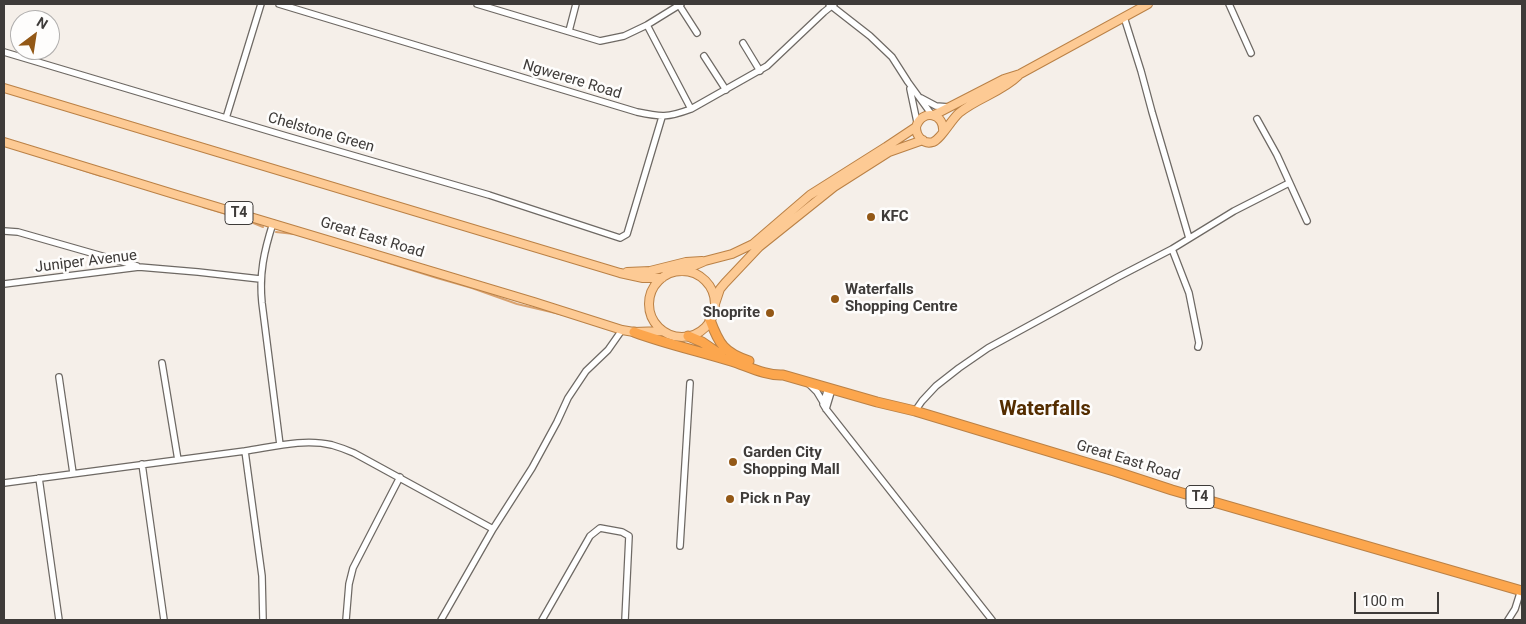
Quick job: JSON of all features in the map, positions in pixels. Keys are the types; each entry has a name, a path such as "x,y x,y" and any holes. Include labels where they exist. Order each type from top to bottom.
{"highway":[{"name":"Great East Road","path":"710,320 719,342 732,354 776,370 783,375"},
{"name":"Great East Road","path":"634,332 769,374 783,375 915,411 1172,490 1522,590"},
{"name":"Great East Road","path":"688,336 702,342 732,361"}],"main road":[{"path":"923,140 890,152 834,187 759,247 724,283 720,289 710,320 701,331 680,337 663,331 655,322 650,311 650,299 654,288 668,274 732,254 753,244 810,195 886,147 925,116 933,115 949,108 1004,79 1020,74 1148,4"},
{"path":"916,124 918,136 928,142 933,142 938,139 958,114 1007,85 1020,74"},
{"path":"4,88 620,273 643,278 662,278"},
{"path":"933,115 939,118 942,124 942,132"},
{"name":"Great East Road","path":"4,142 622,330 634,332"},
{"path":"620,273 650,270 686,262 705,261"},
{"path":"682,271 693,273 709,285 714,294 715,304"},
{"name":"T4","path":"634,332 663,331"}],"street":[{"path":"226,118 261,4"},
{"name":"Ngwerere Road","path":"279,4 637,112 662,116 691,109 760,71 774,61 832,4"},
{"path":"477,4 600,40 624,36 647,25 680,4 697,33"},
{"path":"569,31 576,4"},
{"path":"832,4 892,57 914,91 933,115"},
{"path":"1229,4 1251,52"},
{"path":"1124,17 1142,70 1152,112 1190,238"},
{"path":"647,25 691,109"},
{"path":"743,43 760,71"},
{"name":"Chelstone Green","path":"4,52 489,195 622,238 628,231 662,116"},
{"path":"704,56 726,90"},
{"path":"908,82 915,108 916,124"},
{"path":"914,91 924,100 936,106 949,108"},
{"path":"1257,119 1277,154 1307,220"},
{"path":"915,411 936,386 988,348 1172,249 1234,212 1289,183"},
{"path":"273,223 264,255 260,279 280,445"},
{"path":"4,231 18,232 139,267"},
{"path":"1172,249 1190,293 1199,343 1198,348"},
{"name":"Juniper Avenue","path":"4,284 139,267 260,279"},
{"path":"441,620 493,529 532,468 568,398 586,371 608,350 622,330"},
{"path":"162,364 178,460"},
{"path":"59,377 72,473"},
{"path":"807,382 817,392 992,620"},
{"path":"680,546 690,383"},
{"path":"825,404 830,389"},
{"path":"825,404 834,397 844,393"},
{"path":"4,483 280,445 317,442 354,453 493,529"},
{"path":"245,451 262,576 263,620"},
{"path":"142,464 164,620"},
{"path":"346,620 349,584 353,568 400,477"},
{"path":"39,478 59,620"},
{"path":"542,620 590,536 600,528 622,532 629,536 625,620"},
{"path":"1508,620 1515,609 1522,590"}],"waterway":[{"path":"48,159 101,176"},
{"path":"203,207 263,227"},
{"path":"276,232 294,234"},
{"path":"370,257 472,288 517,304 564,315"}],"place":[{"name":"KFC","path":"871,217"},
{"name":"Waterfalls Shopping Centre","path":"835,299"},
{"name":"Shoprite","path":"770,313"},
{"name":"Garden City Shopping Mall","path":"733,462"},
{"name":"Pick n Pay","path":"730,499"}],"district":[{"name":"Waterfalls","path":"1045,410"}]}
